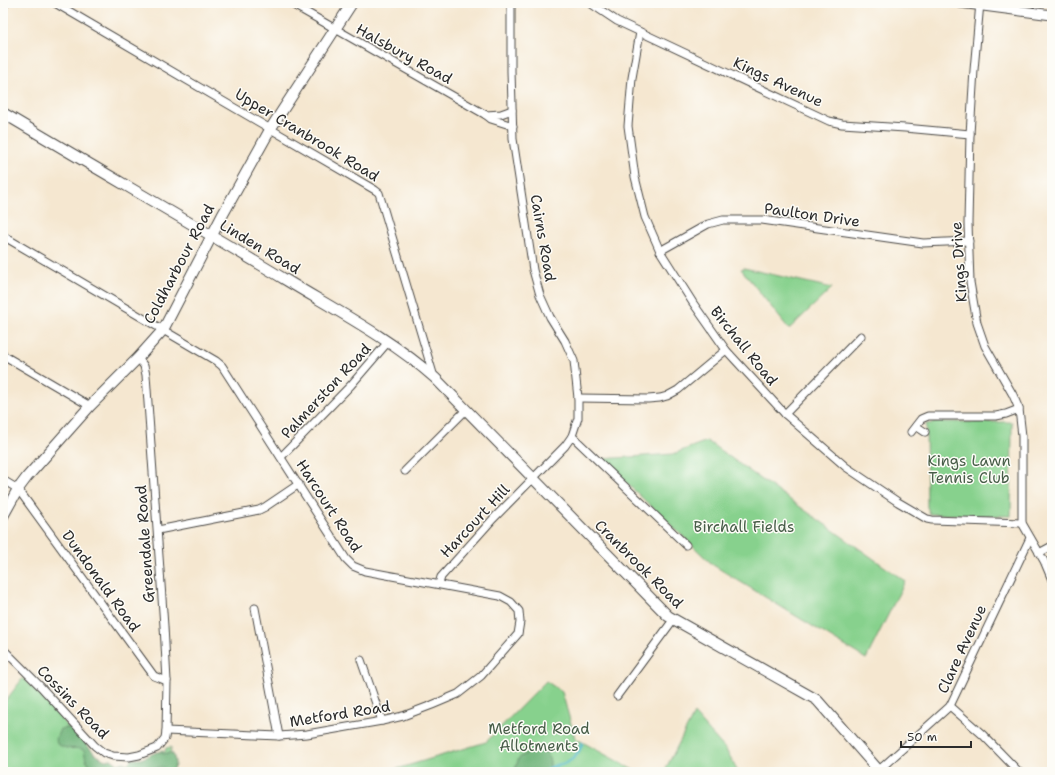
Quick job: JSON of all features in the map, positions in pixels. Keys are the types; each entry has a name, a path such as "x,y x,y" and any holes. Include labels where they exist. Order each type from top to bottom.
{"main road":[{"name":"Coldharbour Road","path":"3,516 18,489 27,477 90,406 138,358 163,330 212,235 271,128 352,3"},
{"name":"Linden Road","path":"3,113 212,235 388,342 418,363 435,378"},
{"name":"Cranbrook Road","path":"435,378 673,620 817,700 879,771"}],"street":[{"name":"Upper Cranbrook Road","path":"55,3 376,190 379,193 435,378"},
{"name":"Halsbury Road","path":"290,3 491,119 512,126"},
{"name":"Cairns Road","path":"511,3 513,139 533,270 540,295 574,361 578,398 578,418 572,436 565,446 534,479"},
{"name":"Kings Avenue","path":"590,3 616,21 828,120 842,124 970,134"},
{"path":"960,3 980,4 1052,15"},
{"name":"Kings Drive","path":"980,4 970,134 970,282 977,323 985,346 1013,395 1019,409 1022,436 1022,523 1052,580"},
{"name":"Birchall Road","path":"640,32 632,78 628,126 635,177 645,217 660,251 693,303 726,350 785,414 846,467 898,502 932,520 1022,523"},
{"path":"486,115 501,114 512,110"},
{"name":"Paulton Drive","path":"660,251 708,224 723,220 762,220 924,243 969,241"},
{"name":"Harcourt Road","path":"3,236 216,361 222,366 346,559 353,566 365,571 500,596 511,602 519,611 520,622 518,634 498,657"},
{"path":"785,414 861,336"},
{"name":"Palmerston Road","path":"281,457 351,385 388,342"},
{"path":"578,398 648,399 667,396 678,390 726,350"},
{"path":"3,355 90,406"},
{"name":"Greendale Road","path":"138,358 144,366 146,375 158,530 167,681 166,730"},
{"path":"911,432 921,419 928,416 996,416 1019,409"},
{"path":"405,471 466,410"},
{"path":"916,426 925,432"},
{"path":"572,436 686,545"},
{"name":"Harcourt Hill","path":"439,584 442,577 493,519 534,479"},
{"path":"3,480 18,489"},
{"path":"158,530 259,510 266,507 299,484"},
{"name":"Dundonald Road","path":"18,489 154,676 158,679 167,681"},
{"name":"Clare Avenue","path":"879,771 950,706 1030,538"},
{"path":"1039,553 1052,546"},
{"path":"255,608 279,736"},
{"path":"616,696 673,620"},
{"name":"Cossins Road","path":"3,649 41,687 95,746 104,753 122,757 134,756 148,752 157,748 162,743 165,738 166,730"},
{"name":"Metford Road","path":"166,730 279,736 307,734 382,721 403,716 458,694 481,676 498,657"},
{"path":"361,660 382,721"},
{"path":"950,706 983,735 1019,772"}],"green space":[{"path":"744,268 832,288 789,329 741,269"},
{"name":"Kings Lawn Tennis Club","path":"940,422 1012,422 1011,516 930,514 927,507 926,424"},
{"name":"Birchall Fields","path":"707,441 905,581 866,659 713,565 601,459 673,454"},
{"path":"23,678 94,755 100,759 113,765 124,766 142,760 162,750 165,752 166,748 171,747 170,772 3,772 3,704"},
{"name":"Metford Road Allotments","path":"546,681 562,692 575,738 637,772 387,772 486,742"},
{"path":"694,714 726,750 738,772 664,772"},
{"path":"71,728 75,731 95,754 105,760 111,759 118,764 124,762 127,764 132,759 141,759 157,752 162,752 163,754 173,754 175,761 174,768 171,771 167,771 163,767 158,767 152,772 95,772 86,761 84,750 77,748 65,748 57,744 56,739 60,729"},
{"path":"530,746 546,751 550,761 550,772 512,772 515,769 519,758 526,754"}],"waterway":[{"path":"546,772 552,767 563,764 573,758 578,753 582,743"}]}
